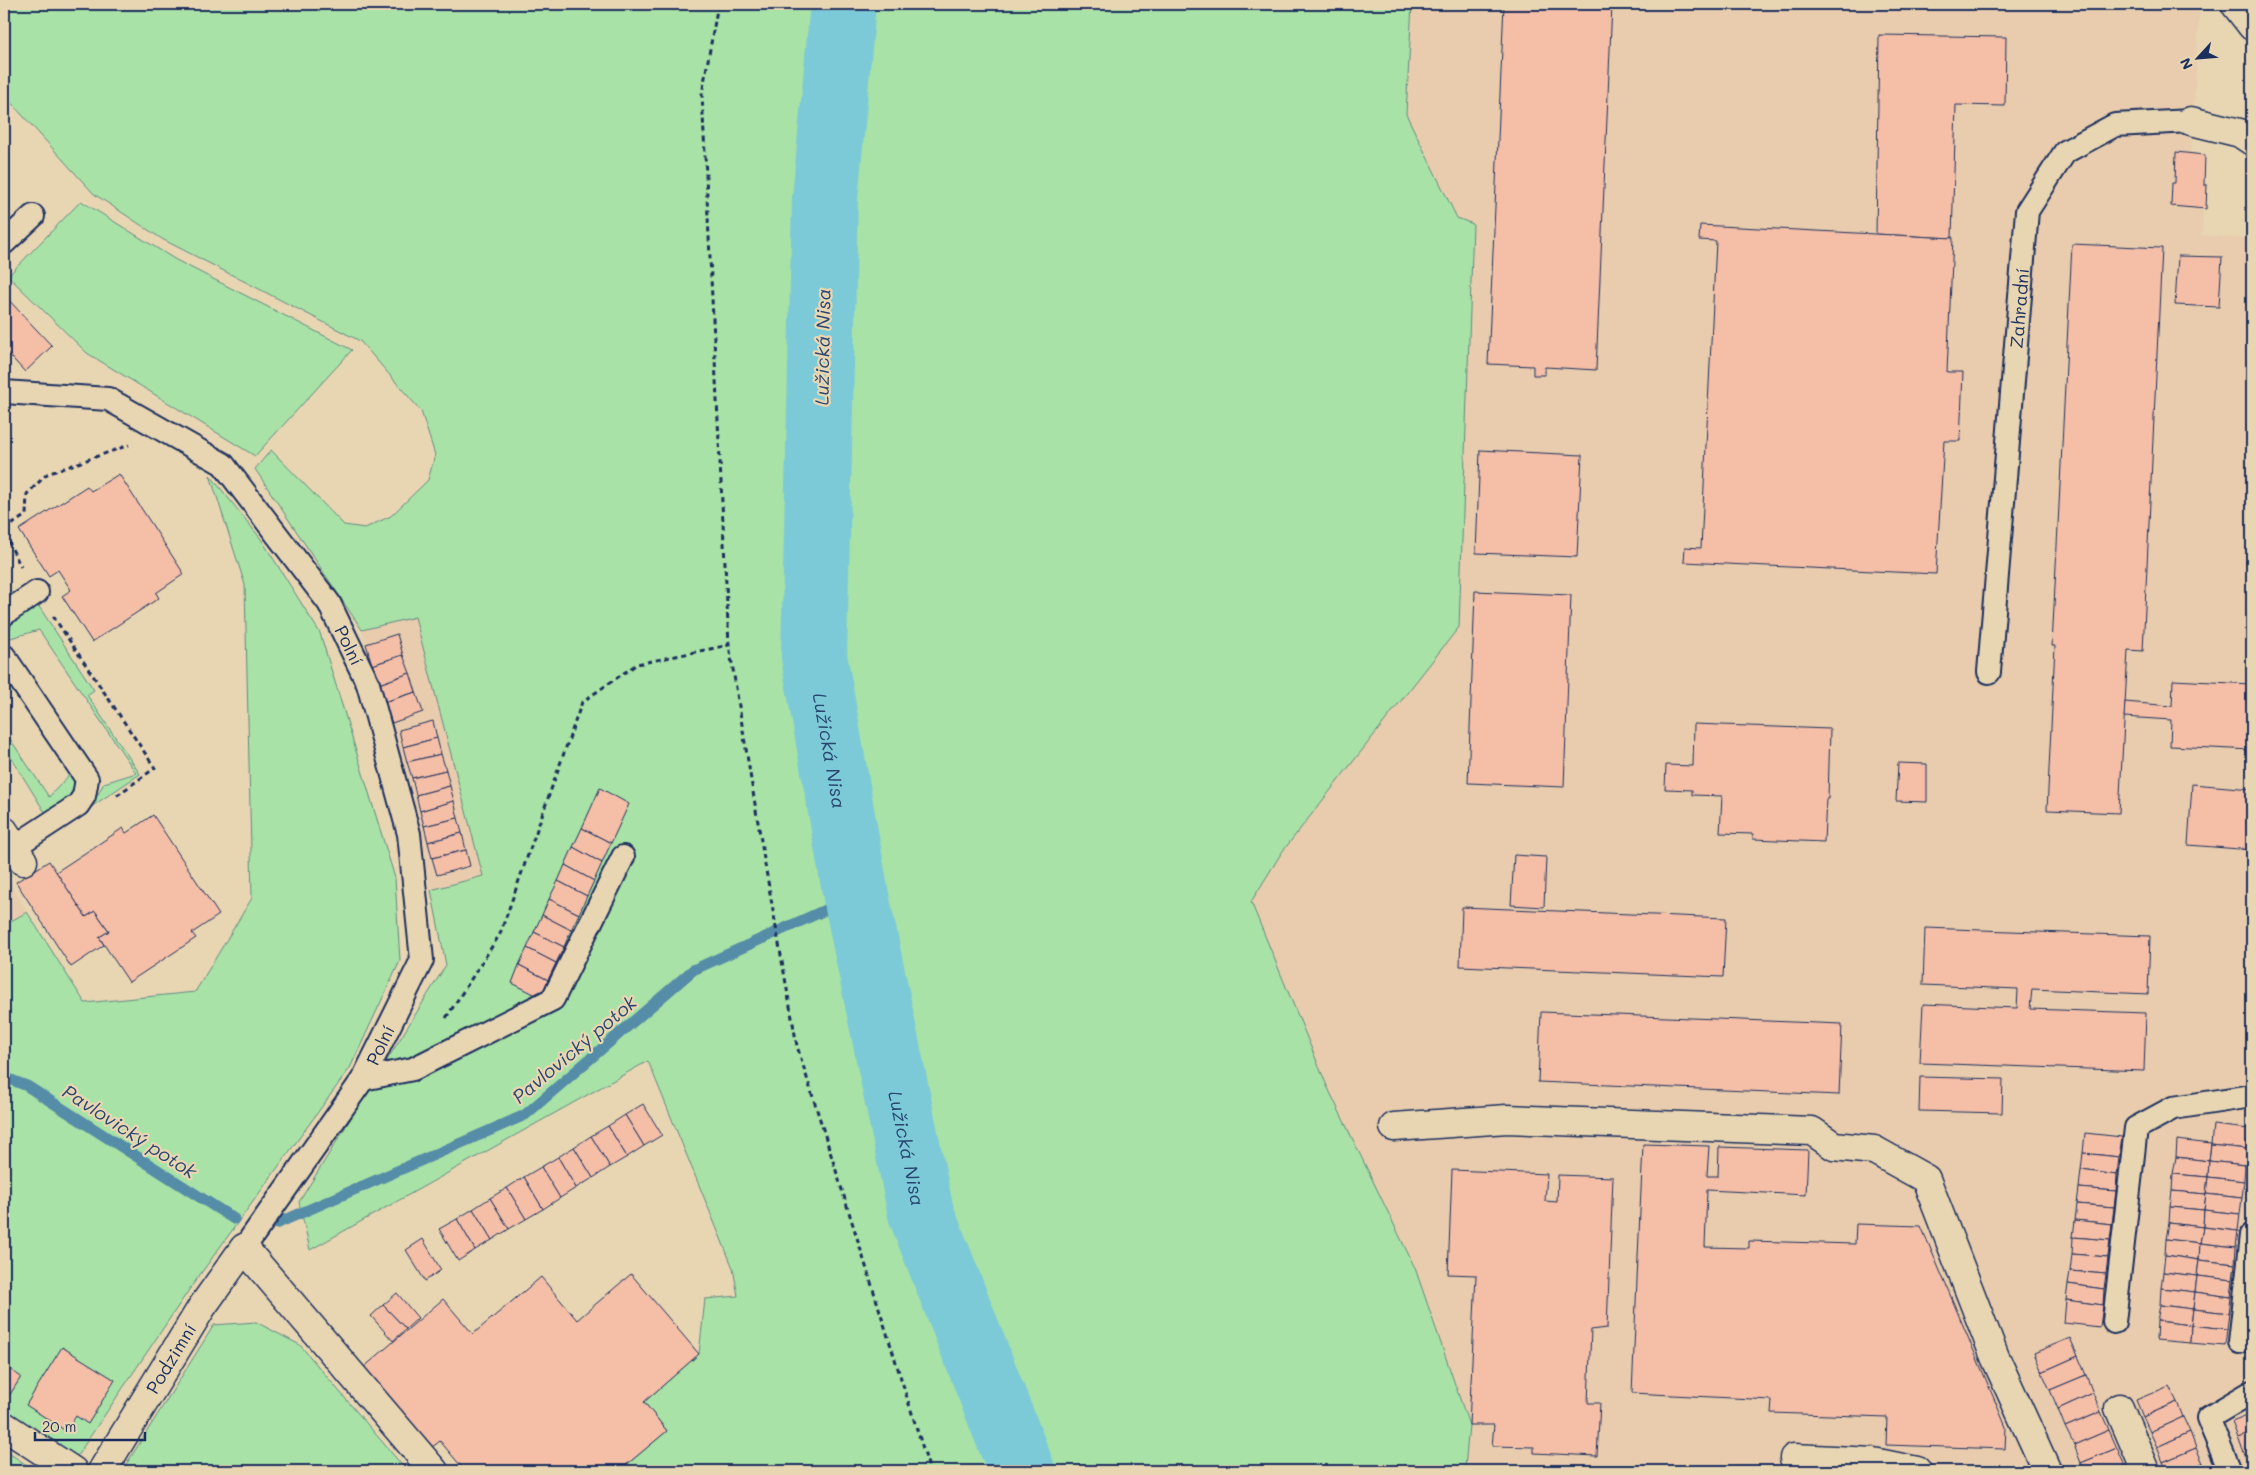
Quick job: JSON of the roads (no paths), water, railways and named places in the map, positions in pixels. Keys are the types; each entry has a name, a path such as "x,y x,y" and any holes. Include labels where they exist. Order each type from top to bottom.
{"street":[{"path":"2235,4 2252,26"},
{"name":"Zahradní","path":"2192,121 2240,133 2252,140"},
{"path":"1394,1127 1507,1119 1812,1131 1834,1146 1874,1150 1926,1179 1995,1357 2047,1471"},
{"path":"244,1248 434,1471"},
{"name":"Podzimní","path":"102,1471 202,1307 244,1248"},
{"path":"2120,1408 2146,1471"},
{"path":"4,1426 73,1471"},
{"path":"1794,1458 1873,1462 1917,1471"}],"lane":[{"name":"Zahradní","path":"1989,672 2027,211 2065,152 2115,125 2192,121"},
{"path":"4,243 33,216"},
{"name":"Polní","path":"4,392 108,399 222,464 329,603 368,684 409,834 422,960 363,1080 244,1248"},
{"path":"4,614 31,583"},
{"path":"4,656 88,779 84,796 78,805 14,846"},
{"path":"363,1080 413,1069 553,999 623,857"},
{"path":"2114,1322 2136,1128 2173,1108 2252,1096"},
{"path":"2240,1342 2252,1236"},
{"path":"2230,1471 2208,1418 2252,1392"}],"waterway":[{"name":"Lužická Nisa","path":"843,4 825,199 814,656 856,896 921,1213 1022,1471"},
{"name":"Pavlovický potok","path":"276,1224 525,1115 693,970 856,896"},
{"name":"Pavlovický potok","path":"4,1077 27,1086 234,1219"}]}
